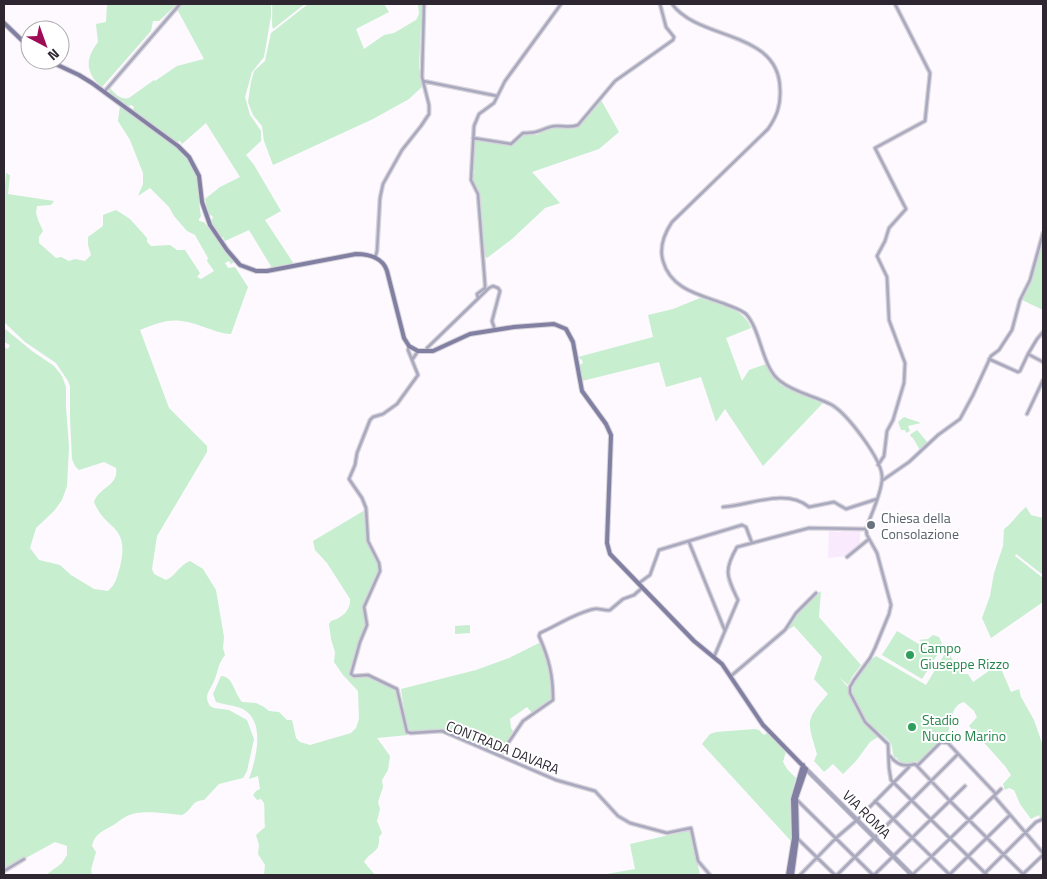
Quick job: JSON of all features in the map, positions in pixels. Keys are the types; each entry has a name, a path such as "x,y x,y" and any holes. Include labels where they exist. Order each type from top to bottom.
{"main road":[{"path":"4,22 20,38"},
{"path":"69,70 104,92 178,146 189,157 199,176 202,202 213,231 232,257 245,268 256,271 278,270 356,254 375,258 385,267 404,338 410,346 418,351 434,351 464,336 495,330 554,324 562,327 571,336 582,391 606,424 611,436 608,550 612,557 694,641 714,657 731,676 763,724 804,767"},
{"path":"791,875 796,798 804,767"},
{"path":"795,836 793,799 804,767"}],"street":[{"path":"104,92 180,4"},
{"path":"375,258 383,184 397,158 429,114 429,104 421,66 424,4"},
{"path":"478,298 478,294 485,288 485,284 478,194 470,180 474,126 479,114 494,103 504,81 561,4"},
{"path":"473,138 511,144 523,133 536,133 552,126 572,128 578,125 615,81 673,40 674,37 666,27 660,4"},
{"path":"672,4 684,16 745,41 767,57 778,75 780,97 777,114 768,129 678,216 668,228 663,240 662,251 666,270 675,282 684,289 734,307 746,314 775,377 786,385 840,410 868,443 878,465 882,480 866,529 877,553 890,599 890,610 876,648 854,680 850,687 850,693 865,722 886,741 889,748 890,778 986,875 1036,822 1043,819"},
{"path":"878,465 884,456 887,431 893,420 904,383 905,363 889,320 887,278 877,256 889,228 906,209 876,148 925,121 931,75 895,4"},
{"path":"423,81 497,96"},
{"path":"882,480 909,462 938,435 960,419 971,401 989,358 999,350 1012,330 1020,300 1030,280 1043,233"},
{"path":"427,348 478,298 493,286 499,289 492,320 495,330"},
{"path":"989,358 1019,372 1028,354 1043,332"},
{"name":"CONTRADA DAVARA","path":"410,346 408,350 418,375 397,404 370,420 350,476 350,482 362,498 366,508 368,541 380,567 380,574 364,607 366,628 350,672 354,676 368,675 398,689 407,732 442,731 556,780 595,791 618,816 630,823 668,833 691,828 698,861 710,875"},
{"path":"412,360 418,351"},
{"path":"1028,354 1043,362"},
{"path":"1027,414 1043,380"},
{"path":"723,507 777,498 797,499 809,507 834,502 846,509 877,499"},
{"path":"638,584 650,576 659,550 742,525 746,527 752,543"},
{"path":"714,657 738,600 728,580 728,569 738,547 808,528 866,529"},
{"path":"847,557 869,538"},
{"path":"689,542 725,631"},
{"path":"500,755 523,721 553,700 552,674 539,636 540,633 577,614 595,609 610,610 623,599 634,595 642,588"},
{"path":"731,676 786,630 796,613 816,593"},
{"path":"889,755 902,766 915,764 1023,875 1043,854 995,795 948,743 941,742 917,766"},
{"path":"795,836 836,875 958,754"},
{"path":"800,875 909,766"},
{"name":"VIA ROMA","path":"804,767 912,875"},
{"path":"796,798 874,875 965,786"},
{"path":"912,875 1001,789"},
{"path":"875,802 949,875 1010,815"},
{"path":"4,871 24,859"}],"shaded area":[{"path":"842,530 860,530 860,546 846,556 828,558 829,531 841,532"}],"green space":[{"path":"107,4 177,4 159,21 153,21 151,31 102,87 92,76 89,60 98,42 96,24 106,22"},
{"path":"183,4 271,4 271,16 264,57 252,72 245,97 250,115 261,131 261,141 246,155 281,211 265,220 294,264 272,268 249,230 225,241 211,222 213,217 209,216 205,199 220,187 240,177 206,123 182,144 180,141 176,142 133,110 134,107 128,106 109,92 110,88 121,97 129,98 177,66 204,59 177,9"},
{"path":"272,4 305,4 273,29"},
{"path":"308,4 384,4 389,12 356,29 364,49 384,35 394,33 416,20 419,14 418,4 422,4 419,67 423,86 409,99 373,119 273,165 264,141 262,126 253,115 248,102 251,82 254,71 265,61 271,33"},
{"path":"601,100 619,132 599,149 532,172 560,203 545,208 512,239 487,258 485,256 480,196 473,182 472,173 475,172 472,168 475,140 512,145 524,135 537,135 553,126 572,129 579,126"},
{"path":"120,106 163,136 191,164 198,184 201,216 199,221 204,222 234,262 231,264 229,261 225,263 228,268 235,267 248,287 231,334 179,321 157,323 140,330 169,408 207,446 207,452 157,536 152,569 154,574 166,580 190,561 203,569 216,590 225,655 219,665 207,699 210,706 229,710 247,720 254,739 247,771 243,778 219,784 204,800 196,802 182,815 133,814 98,834 92,846 96,852 91,870 92,875 46,875 62,863 67,855 67,846 55,842 4,870 4,347 8,349 10,345 4,342 4,328 54,366 62,376 66,387 69,447 67,486 62,500 54,511 36,528 30,548 39,560 60,565 71,575 94,589 108,591 113,586 117,577 122,553 120,535 99,512 94,502 100,493 115,479 116,468 104,462 79,470 75,466 72,459 70,386 68,381 56,363 25,342 4,322 4,196 6,173 10,175 8,194 54,201 51,205 37,206 36,213 43,231 39,237 39,243 56,258 61,257 69,261 75,259 85,261 91,255 88,237 103,226 103,215 116,210 130,219 147,238 147,242 151,246 170,245 177,250 185,250 200,273 197,277 201,279 214,271 207,261 208,258 195,235 187,231 169,207 150,188 138,196 143,184 143,173 130,140 118,121"},
{"path":"1043,236 1043,310 1022,300 1031,281"},
{"path":"700,298 730,307 742,315 751,328 726,338 742,381 749,370 766,364 771,375 781,385 823,403 763,466 725,409 716,422 701,377 666,387 659,362 582,381 579,365 583,363 578,357 653,337 648,315 673,309"},
{"path":"904,417 921,423 908,426 910,431 906,433 905,430 901,430 898,422"},
{"path":"917,430 928,443 920,450 910,436"},
{"path":"1026,507 1031,515 1043,518 1043,575 1016,554 1015,556 1043,578 1043,602 991,638 982,618 990,596 994,573 1003,546 1004,529"},
{"path":"365,510 367,541 378,563 379,575 363,604 366,624 358,642 357,654 350,669 350,674 356,677 368,676 396,689 399,694 405,732 408,735 377,738 390,756 388,770 382,780 383,787 378,802 380,809 377,821 382,833 379,837 377,849 364,862 375,875 264,875 265,865 258,854 259,845 256,835 265,827 264,803 261,799 257,800 253,795 260,789 258,776 249,779 256,751 257,732 255,723 243,709 216,702 213,694 221,676 225,677 231,682 242,702 256,703 269,711 279,712 287,720 292,720 296,738 300,742 310,745 351,733 356,728 359,719 358,691 334,662 335,652 329,624 345,613 349,607 350,599 327,563 315,550 313,541"},
{"path":"821,591 819,617 861,665 848,685 839,677 848,687 849,695 861,718 878,737 870,742 856,761 843,774 833,764 824,772 814,761 817,754 811,734 810,721 815,710 828,694 814,679 822,657 794,626 788,630 797,613"},
{"path":"470,625 470,633 455,634 455,626"},
{"name":"Campo Giuseppe Rizzo","path":"897,631 937,655 922,679 882,655"},
{"path":"933,635 939,637 962,674 968,674 973,682 999,664 1011,692 1019,689 1021,697 1034,720 1043,746 1043,817 1040,818 1039,815 1031,819 1020,804 1014,790 1009,788 1005,790 1003,784 1011,775 969,726 977,717 974,711 964,702 954,710 948,733 941,738 939,736 936,738 937,743 918,763 915,761 910,764 900,762 895,758 891,743 861,713 853,694 853,684 859,674 876,656 926,685 944,655 919,640 928,639"},
{"path":"541,642 551,672 552,699 532,713 527,707 510,719 513,731 499,754 443,730 411,732 407,730 401,689 476,670 509,658"},
{"path":"755,729 764,735 767,733 786,751 783,762 796,778 791,801 791,841 702,744 710,734 716,732"},
{"path":"691,830 700,875 601,875 635,869 630,844"}],"place":[{"name":"Chiesa della Consolazione","path":"871,525"},
{"name":"Campo Giuseppe Rizzo","path":"910,655"},
{"name":"Stadio Nuccio Marino","path":"912,727"}]}
